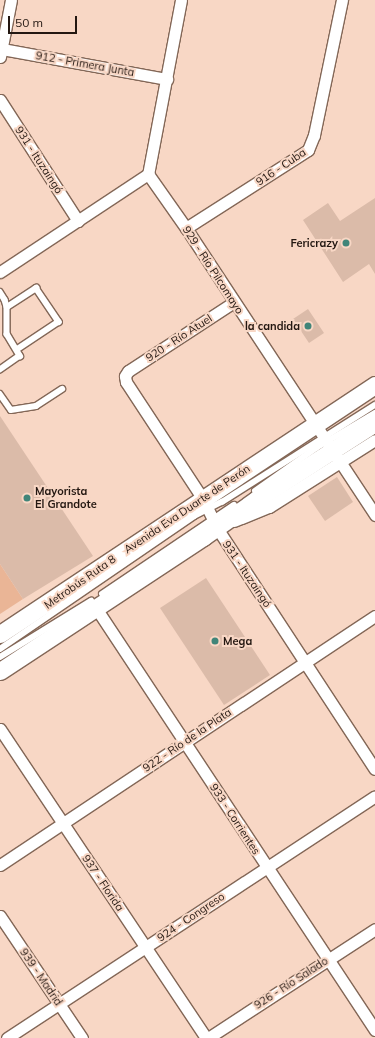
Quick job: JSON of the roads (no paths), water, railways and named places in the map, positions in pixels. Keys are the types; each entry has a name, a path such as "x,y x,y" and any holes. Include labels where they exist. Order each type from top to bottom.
{"main road":[{"name":"Avenida Eva Duarte de Perón","path":"0,634 209,512 257,499 327,444 375,385"},
{"name":"Avenida Eva Duarte de Perón","path":"0,670 96,608 209,512 259,461 327,444 375,423"},
{"path":"209,512 249,485 259,461"}],"street":[{"path":"1,53 11,0"},
{"path":"0,272 148,174 181,0"},
{"name":"916 - Cuba","path":"186,228 308,150 314,135 342,0"},
{"name":"912 - Primera Junta","path":"1,53 167,79"},
{"name":"931 - Ituzaingó","path":"0,100 78,221"},
{"name":"929 - Río Pilcomayo","path":"148,174 186,228 375,515"},
{"name":"920 - Río Atuel","path":"125,376 128,371 234,302"},
{"name":"931 - Ituzaingó","path":"125,376 128,386 375,769"},
{"name":"Avenida Eva Duarte de Perón","path":"327,444 375,440"},
{"name":"933 - Corrientes","path":"96,608 186,742 266,868 375,1030"},
{"name":"922 - Río de la Plata","path":"0,865 305,661 375,616"},
{"name":"937 - Florida","path":"0,729 207,1038"},
{"name":"924 - Congreso","path":"7,1038 375,796"},
{"name":"939 - Madrid","path":"0,916 82,1038"},
{"name":"926 - Río Salado","path":"207,1038 375,929"}],"lane":[{"path":"7,307 36,288 59,322 16,350"},
{"path":"0,292 7,307 7,334 20,356 0,370"},
{"path":"0,394 11,410 36,406 62,389"},
{"name":"Metrobús Ruta 8","path":"0,657 88,603 222,502 299,451 327,444 375,405"},
{"name":"Metrobús Ruta 8","path":"249,485 327,444 375,413"},
{"path":"249,485 272,460 299,451"},
{"name":"Metrobús Ruta 8","path":"0,649 116,568 209,512 239,502"}],"place":[{"name":"Fericrazy","path":"346,243"},
{"name":"la candida","path":"308,326"},
{"name":"Mayorista El Grandote","path":"27,498"},
{"name":"Mega","path":"215,641"}]}
